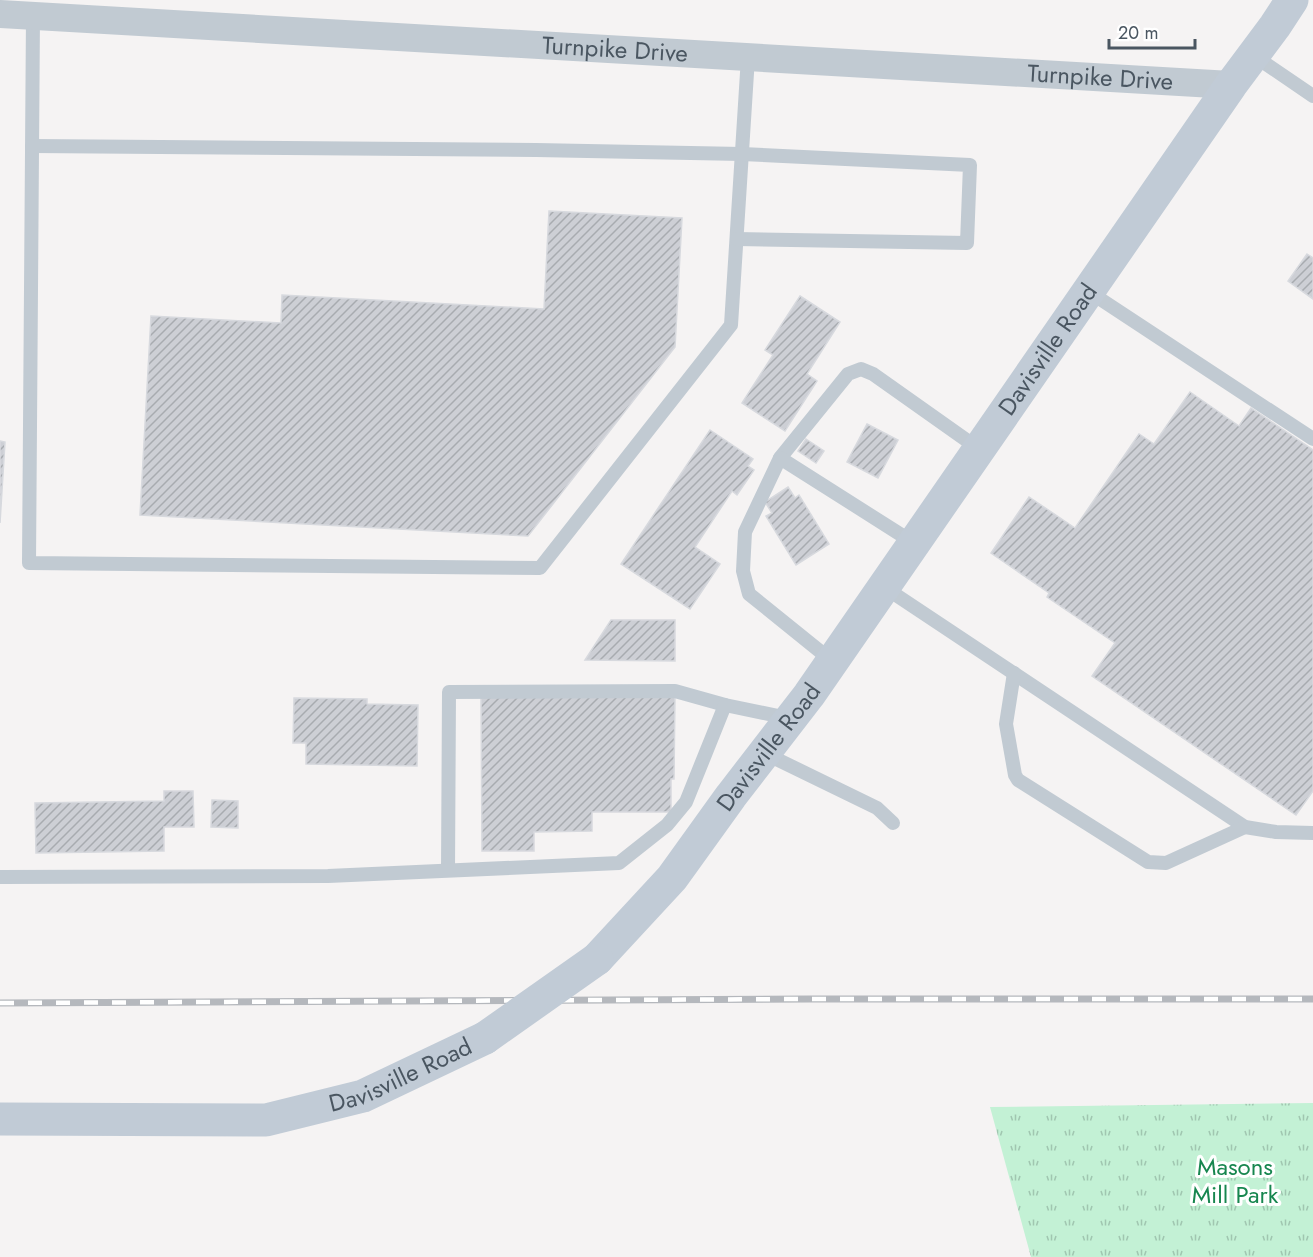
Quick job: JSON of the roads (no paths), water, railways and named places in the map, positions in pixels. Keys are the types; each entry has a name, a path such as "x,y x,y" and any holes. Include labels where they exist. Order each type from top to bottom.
{"street":[{"name":"Davisville Road","path":"0,1119 266,1120 363,1096 485,1038 597,959 672,878 832,661 1231,85 1284,13"},
{"name":"Turnpike Drive","path":"0,14 1231,85"}],"lane":[{"path":"33,15 29,563 540,568 731,325 748,57"},
{"path":"1253,55 1313,96"},
{"path":"32,146 742,154 970,165 967,243 737,239"},
{"path":"1088,291 1313,439"},
{"path":"832,661 749,594 743,571 745,531 780,458 848,374 861,369 873,374 979,449"},
{"path":"780,458 914,543"},
{"path":"884,587 1245,827 1276,832 1313,833"},
{"path":"1014,673 1006,724 1014,775 1018,780 1148,862 1166,863 1245,827"},
{"path":"448,870 449,692 675,691 725,705 790,718"},
{"path":"0,877 328,876 619,863 667,825 686,802 725,705"},
{"path":"764,753 877,808 893,823"}],"railway":[{"path":"0,1003 1313,999"}],"park label":[{"name":"Masons Mill Park","path":"1235,1181"}]}
